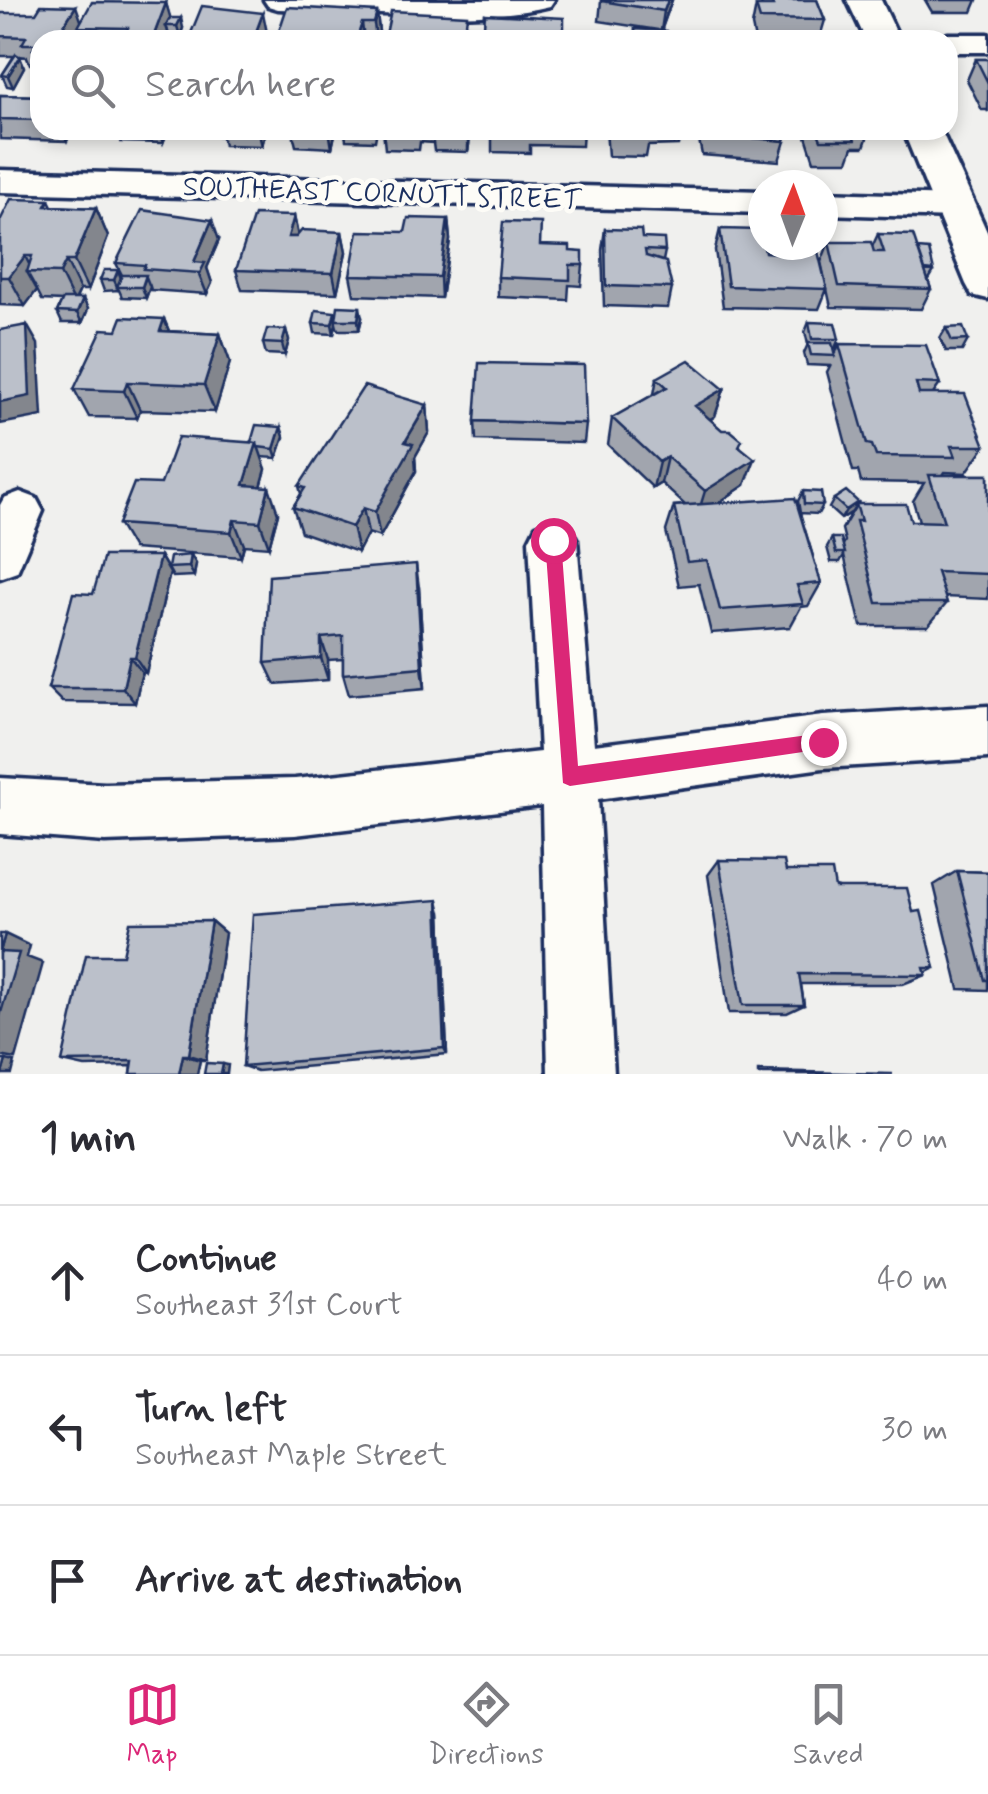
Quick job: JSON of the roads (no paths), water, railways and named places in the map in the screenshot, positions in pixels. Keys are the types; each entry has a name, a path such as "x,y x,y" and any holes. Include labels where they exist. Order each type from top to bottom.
{"main road":[{"path":"864,0 878,30"},
{"path":"926,140 985,271"}],"street":[{"path":"278,0 494,6 540,0"},
{"path":"958,43 988,44"},
{"name":"SOUTHEAST CORNUTT STREET","path":"0,181 748,202"},
{"path":"838,203 955,207"},
{"path":"0,558 20,511"},
{"path":"553,540 570,776 581,1074"},
{"path":"0,806 105,813 295,807 823,742 988,732"}]}
